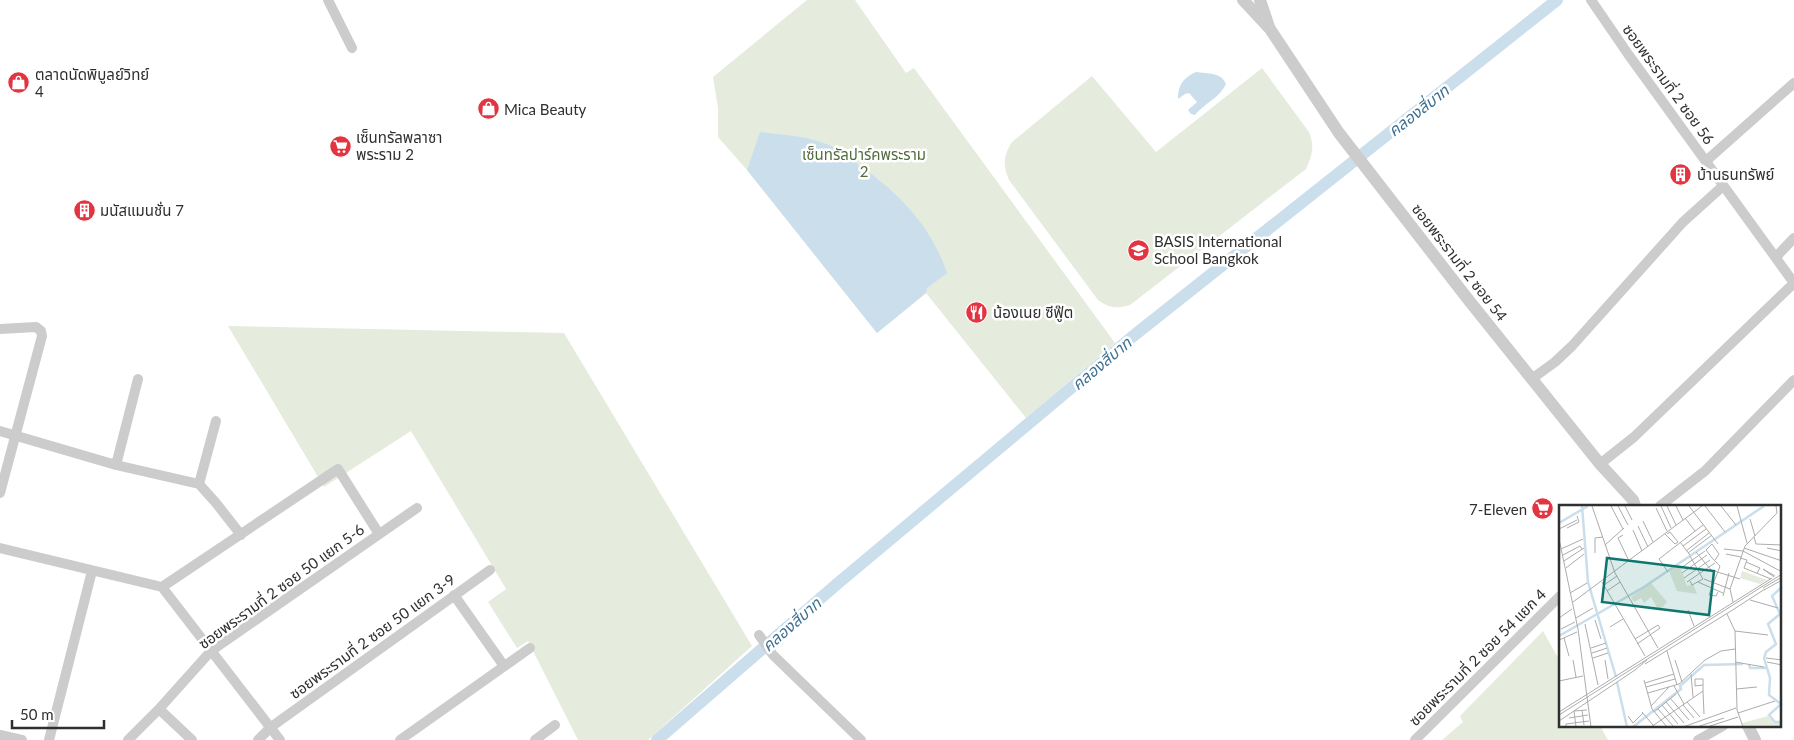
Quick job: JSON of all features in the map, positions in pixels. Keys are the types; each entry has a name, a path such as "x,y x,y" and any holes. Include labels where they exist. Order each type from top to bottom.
{"street":[{"path":"328,0 352,48"},
{"name":"ซอยพระรามที่ 2 ซอย 54","path":"1243,0 1270,29 1339,133 1390,199 1600,464 1633,500 1635,505"},
{"name":"ซอยพระรามที่ 2 ซอย 54","path":"1260,0 1270,29"},
{"name":"ซอยพระรามที่ 2 ซอย 56","path":"1591,0 1794,283"},
{"path":"1706,161 1794,83"},
{"path":"1533,378 1555,362 1572,346 1683,222 1723,186"},
{"path":"1776,257 1794,238"},
{"path":"1600,464 1634,436 1794,283"},
{"path":"0,329 36,327 41,331 42,336 0,493"},
{"path":"116,465 138,379"},
{"path":"1661,505 1705,471 1794,380"},
{"path":"199,484 216,421"},
{"path":"0,431 116,465 199,484 216,502 241,535"},
{"path":"162,587 338,469 379,534"},
{"name":"ซอยพระรามที่ 2 ซอย 50 แยก 5-6","path":"128,740 159,709 211,651 417,508"},
{"path":"0,548 162,587 280,740"},
{"name":"ซอยพระรามที่ 2 ซอย 50 แยก 3-9","path":"258,740 271,727 490,570"},
{"path":"49,740 92,571"},
{"path":"454,595 504,666"},
{"name":"ซอยพระรามที่ 2 ซอย 54 แยก 4","path":"1419,739 1559,597"},
{"path":"759,635 773,655 861,740"},
{"path":"400,740 530,648"},
{"path":"159,709 192,740"},
{"path":"536,740 555,725"},
{"path":"1698,740 1719,728"},
{"path":"1749,728 1754,740"},
{"path":"0,735 22,740"}],"green space":[{"name":"เซ็นทรัลปาร์คพระราม 2","path":"807,0 855,0 906,73 914,68 1115,343 1026,418 926,293 877,333 747,170 718,137 718,108 713,77"},
{"path":"1262,68 1309,132 1312,151 1306,169 1130,305 1113,307 1098,300 1009,180 1005,161 1012,142 1092,76 1156,152"},
{"path":"228,326 564,333 752,646 648,740 578,740 528,641 517,648 488,602 506,589 411,431 324,487"},
{"path":"1543,631 1559,659 1559,728 1601,728 1608,740 1442,740 1463,722 1460,716"}],"water":[{"path":"1196,72 1217,75 1226,84 1215,98 1195,115 1191,114 1188,110 1197,102 1189,93 1178,99 1182,82"},
{"path":"760,132 796,136 831,146 871,174 899,197 922,224 932,240 947,273 927,288 926,293 877,333 747,170"}],"waterway":[{"name":"คลองสี่บาท","path":"657,740 837,584 1132,337 1557,0"}],"place":[{"name":"ตลาดนัดพิบูลย์วิทย์ 4","path":"19,83"},
{"name":"Mica Beauty","path":"488,109"},
{"name":"เซ็นทรัลพลาซา พระราม 2","path":"340,146"},
{"name":"บ้านธนทรัพย์","path":"1681,174"},
{"name":"มนัสแมนชั่น 7","path":"84,210"},
{"name":"BASIS International School Bangkok","path":"1138,250"},
{"name":"น้องเนย ซีฟู๊ต","path":"977,312"},
{"name":"7-Eleven","path":"1543,509"}]}
